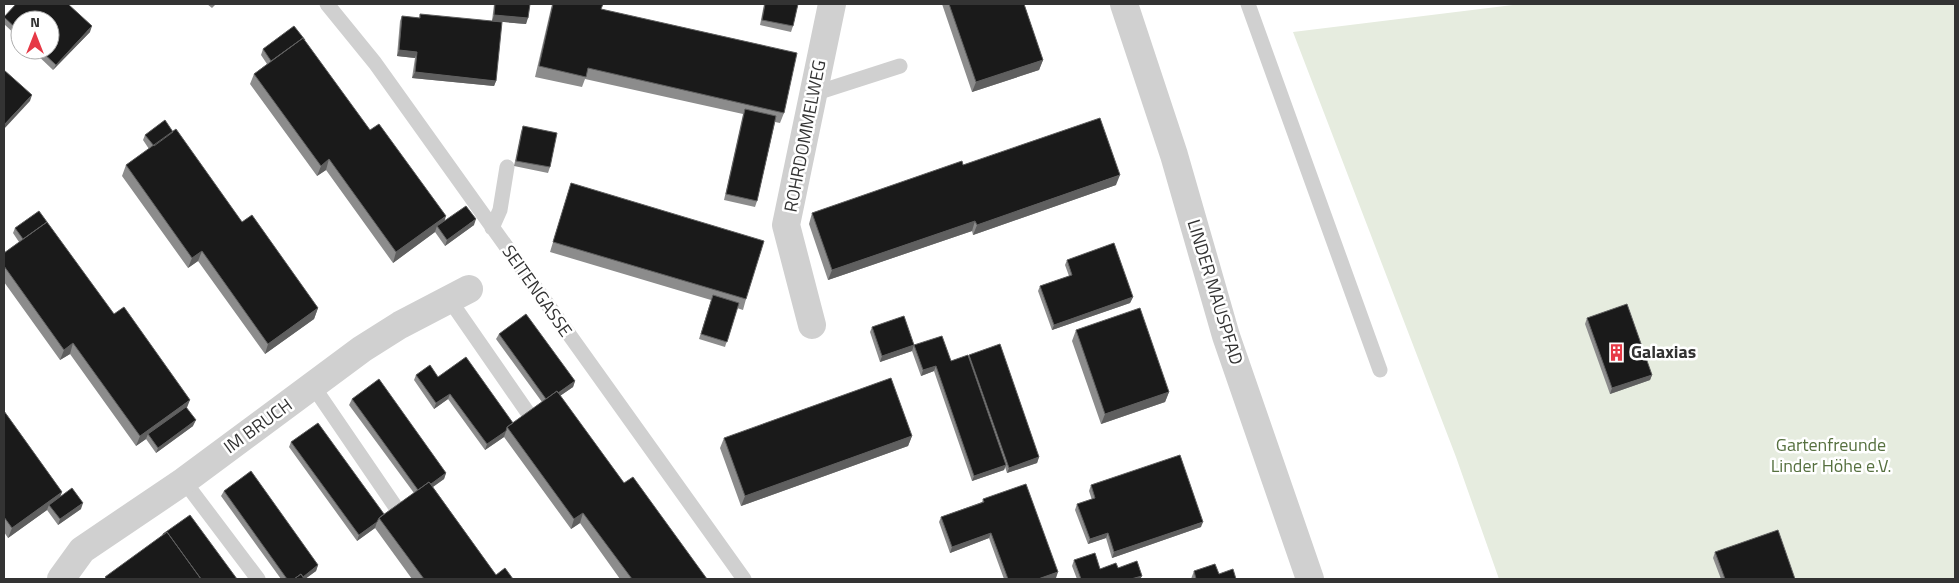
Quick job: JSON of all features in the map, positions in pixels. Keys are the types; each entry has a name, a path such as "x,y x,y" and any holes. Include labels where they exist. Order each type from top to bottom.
{"street":[{"name":"ROHRDOMMELWEG","path":"812,325 786,225 832,4"},
{"name":"LINDER MAUSPFAD","path":"1124,4 1174,155 1226,336 1310,579"},
{"name":"IM BRUCH","path":"61,579 82,550 184,481 362,349 400,324 459,294"}],"lane":[{"name":"SEITENGASSE","path":"327,4 375,63 744,579"},
{"path":"1248,4 1380,370"},
{"path":"814,94 900,66"},
{"path":"492,228 500,210 507,167"},
{"path":"459,294 528,413"},
{"path":"313,386 397,509"},
{"path":"184,481 258,579"}],"green space":[{"name":"Gartenfreunde Linder Höhe e.V.","path":"1521,4 1955,4 1955,579 1499,579 1456,457 1293,32"}],"building":[{"path":"16,4 68,4 92,26 56,65 51,60 60,60 60,10 10,10"},
{"path":"495,4 530,4 528,18 494,15"},
{"path":"553,4 603,4 601,9 797,53 784,113 588,68 586,77 539,66"},
{"path":"765,4 798,4 793,26 762,20"},
{"path":"949,4 1024,4 1043,60 976,82"},
{"path":"10,10 10,23 4,17"},
{"path":"420,14 502,22 496,81 415,72 417,52 399,50 402,16 420,18"},
{"path":"294,26 305,40 303,38 271,61 263,49"},
{"path":"303,38 370,130 379,124 446,216 396,252 329,159 321,166 254,74"},
{"path":"4,70 32,95 4,125"},
{"path":"745,109 776,116 757,201 726,194"},
{"path":"1100,118 1120,175 977,225 975,221 832,270 812,213 962,161 963,165"},
{"path":"165,120 173,132 154,146 145,135"},
{"path":"523,126 557,133 550,167 516,161"},
{"path":"176,129 242,222 252,215 318,308 268,344 202,251 192,258 126,165"},
{"path":"571,183 764,241 746,299 553,242"},
{"path":"466,206 476,219 447,240 437,226"},
{"path":"39,211 47,222 23,239 15,228"},
{"path":"47,222 114,314 124,307 190,400 140,436 73,343 64,350 4,266 4,253"},
{"path":"1114,243 1133,297 1054,325 1040,286 1072,275 1067,260"},
{"path":"713,295 739,303 727,342 701,334"},
{"name":"Galaxias","path":"1627,304 1652,375 1612,388 1587,318"},
{"path":"1140,308 1169,392 1105,414 1076,330"},
{"path":"526,314 575,381 546,399 499,334"},
{"path":"904,316 914,345 882,356 872,327"},
{"path":"942,336 951,361 968,355 1006,465 974,476 936,366 923,370 914,345"},
{"path":"1000,344 1039,457 1009,468 969,355"},
{"path":"466,357 513,423 507,427 506,431 487,444 450,394 436,403 416,375 430,365 438,377"},
{"path":"891,378 912,436 745,496 724,438"},
{"path":"379,379 446,473 431,484 429,482 418,490 352,399"},
{"path":"557,391 624,483 633,477 707,579 632,579 583,513 574,519 507,427"},
{"path":"186,407 196,420 158,448 148,434"},
{"path":"4,411 62,492 12,528 4,517"},
{"path":"318,423 384,514 377,522 359,535 291,442"},
{"path":"1180,455 1203,522 1114,552 1108,533 1090,539 1077,504 1095,498 1091,485"},
{"path":"251,471 318,565 303,577 301,574 294,579 287,579 224,491"},
{"path":"429,482 496,575 505,568 513,579 424,579 379,518"},
{"path":"1026,484 1058,572 1038,579 1008,579 991,533 952,547 941,517 984,502 983,499"},
{"path":"72,488 83,503 60,519 49,505"},
{"path":"190,515 237,579 201,579 167,532 163,535 163,534"},
{"path":"1778,530 1795,579 1725,579 1715,552"},
{"path":"167,532 201,579 107,579 105,577"},
{"path":"1095,553 1100,569 1116,563 1118,568 1137,561 1142,576 1131,579 1081,579 1074,560"},
{"path":"1215,564 1219,574 1233,569 1236,579 1196,579 1194,571"},
{"path":"301,574 304,579 294,579"}],"place":[{"name":"Galaxias","path":"1617,352"}]}
